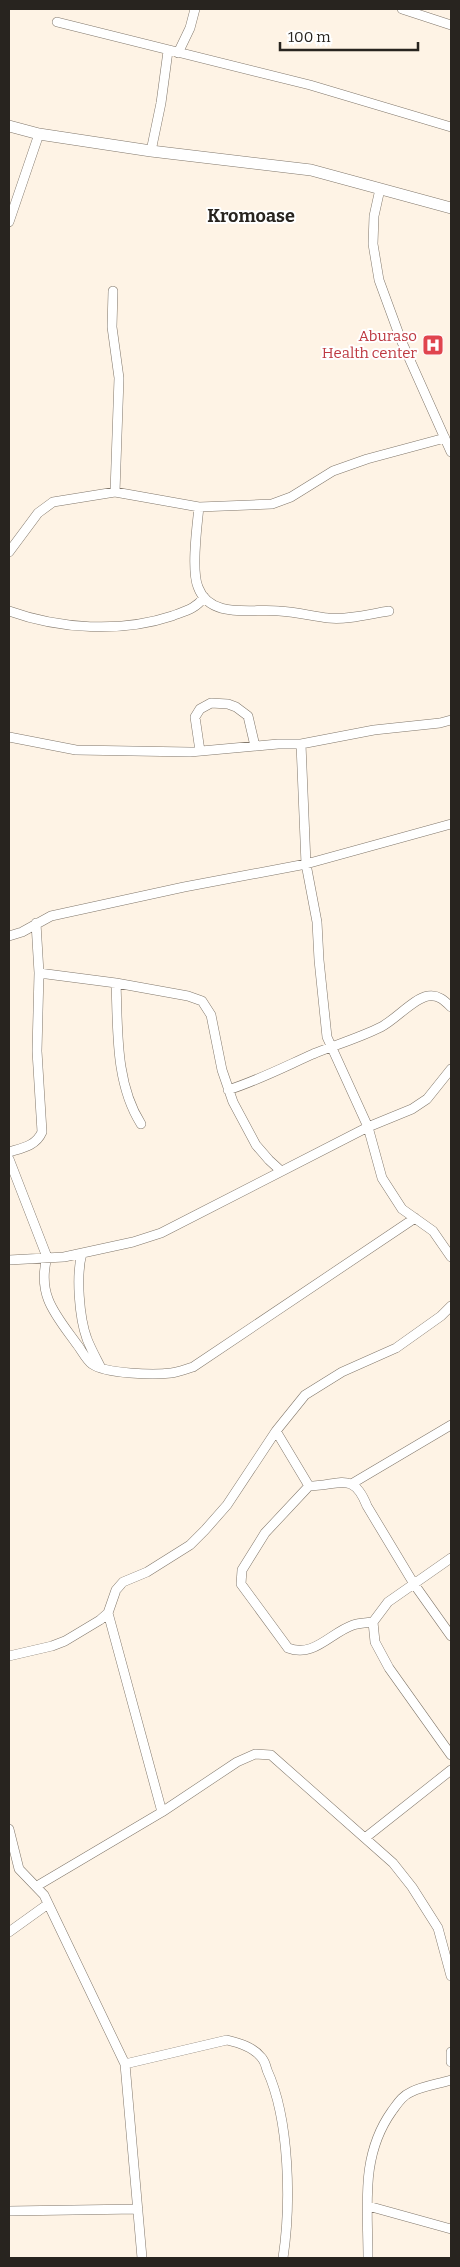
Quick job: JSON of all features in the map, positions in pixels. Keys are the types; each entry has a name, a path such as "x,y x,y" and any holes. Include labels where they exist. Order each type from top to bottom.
{"street":[{"path":"178,53 190,28 195,9"},
{"path":"402,9 451,25"},
{"path":"432,19 436,9"},
{"path":"57,22 310,85 451,127"},
{"path":"151,151 161,103 168,51"},
{"path":"9,126 39,134 151,151 311,170 451,208"},
{"path":"9,222 10,212 39,134"},
{"path":"380,190 374,226 374,244 379,280 401,340 451,452"},
{"path":"113,291 112,327 119,378 115,492"},
{"path":"9,552 29,523 46,506 53,502 115,492 199,507 272,504 292,497 333,471 367,459 445,438"},
{"path":"199,507 197,586 204,597 220,607 234,612 277,610 330,618 389,611"},
{"path":"9,611 41,620 81,626 122,627 148,623 192,609 204,597"},
{"path":"200,751 195,717 200,709 211,704 236,706 248,716 255,746"},
{"path":"9,737 92,751 200,751 301,744 374,730 440,723 451,720"},
{"path":"301,744 306,864 317,922 327,1037 368,1127 382,1178 402,1209 433,1232 451,1257"},
{"path":"9,936 22,932 51,916 184,887 306,864 451,824"},
{"path":"9,1152 30,1145 39,1139 42,1132 37,1051 39,973 36,923"},
{"path":"39,973 116,983 188,996 202,1001 212,1015 222,1070 228,1090 244,1125 256,1145 281,1171"},
{"path":"116,983 122,1072 131,1108 141,1124"},
{"path":"228,1090 263,1078 380,1028 416,1002 428,996 443,999 451,1008"},
{"path":"9,1260 82,1253 133,1242 161,1233 368,1127 412,1110 427,1099 451,1069"},
{"path":"9,1158 47,1257 44,1269 44,1288 51,1308 91,1364 101,1368 148,1374 172,1373 193,1367 415,1218"},
{"path":"82,1253 79,1265 83,1317 87,1338 101,1368"},
{"path":"9,1656 65,1641 100,1620 108,1613 116,1590 123,1582 147,1572 190,1545 205,1530 227,1505 276,1431 305,1395 342,1372 396,1348 441,1316 451,1306"},
{"path":"353,1484 451,1425"},
{"path":"276,1431 309,1486"},
{"path":"373,1622 353,1625 309,1650 298,1652 288,1648 241,1584 242,1570 265,1533 309,1486 343,1481 353,1484 362,1494 367,1506 414,1584 451,1636"},
{"path":"451,1558 388,1602 373,1622 375,1642 389,1668 451,1755"},
{"path":"108,1613 162,1812"},
{"path":"37,1886 162,1812 238,1762 254,1754 271,1755 393,1863 412,1887 438,1928 451,1976"},
{"path":"365,1838 451,1770"},
{"path":"9,1829 19,1869 37,1886 48,1904 125,2064 142,2258"},
{"path":"9,1932 48,1904"},
{"path":"125,2064 227,2040 243,2045 261,2057 275,2087 287,2162 288,2221 283,2258"},
{"path":"451,2052 451,2062"},
{"path":"368,2258 368,2169 373,2148 384,2122 400,2099 410,2092 451,2080"},
{"path":"368,2206 451,2229"},
{"path":"9,2210 138,2208"}],"place":[{"name":"Aburaso Health center","path":"433,345"}],"district":[{"name":"Kromoase","path":"251,216"}]}
